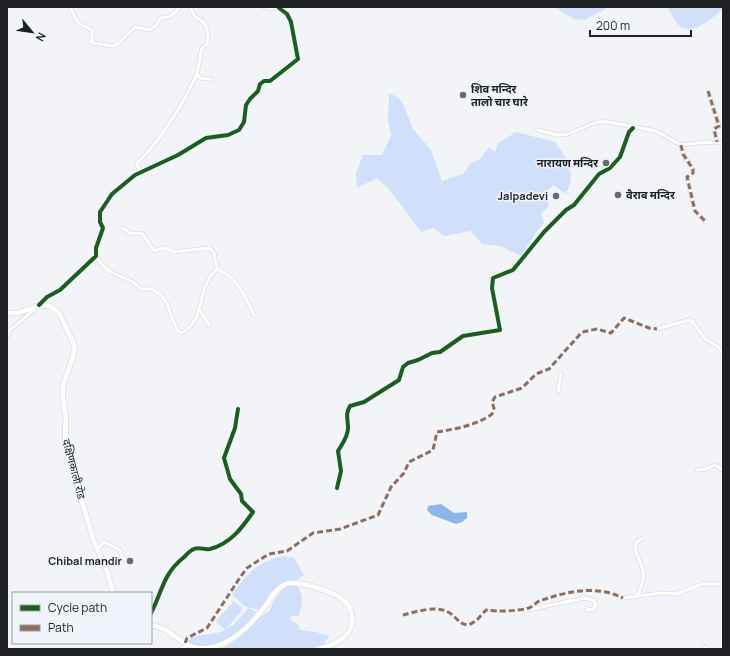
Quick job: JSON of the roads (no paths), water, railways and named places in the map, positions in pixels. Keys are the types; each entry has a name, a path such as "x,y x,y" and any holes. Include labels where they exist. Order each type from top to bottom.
{"main road":[{"path":"7,313 19,313 36,306"},
{"name":"दक्षिणकाली रोड","path":"36,306 50,306 59,313 75,347 64,385 63,401 66,416 65,444 94,542 107,571 113,592"},
{"path":"152,626 168,631 187,646 198,648 217,646 239,634 252,622 279,588 291,583 334,594 343,599 351,610 351,627 343,639 334,645 319,649"}],"street":[{"path":"70,7 78,23 92,30 92,44 103,43 111,46 116,45 135,27 150,30 155,27 160,18 165,18 174,14 180,7"},
{"path":"190,7 196,17 201,19 208,34 208,43 202,48 197,74 178,110 150,151 136,164 140,170 112,194 100,212 100,222 103,228 96,248 96,256 104,267 110,272 133,282 141,289 152,289 161,295 166,302 177,330 181,333 187,330 200,310 203,290 208,279 217,269"},
{"path":"135,175 178,155 206,138 228,135 239,130 244,122 246,106 258,91 260,84 264,81 270,81 299,57 295,46 291,22 287,14 279,8 271,9 264,7"},
{"path":"197,74 200,78 211,80"},
{"path":"708,91 719,126 714,129 717,142"},
{"path":"538,130 557,135 568,134 597,122 656,131 681,145 717,142 723,143"},
{"path":"337,488 341,471 338,451 346,439 348,428 346,416 350,406 364,402 399,380 403,367 408,363 432,353 440,352 463,336 500,330 492,288 493,278 513,270 544,232 566,210 574,206 599,174 610,168 620,157 629,132 633,128"},
{"path":"681,145 683,154 693,169 693,173 687,177 695,212 706,222"},
{"path":"123,228 129,233 143,234 154,251 163,248 174,252 210,248 214,253 217,269"},
{"path":"7,337 10,330 34,310 36,306 47,297 60,290 96,256"},
{"path":"217,269 225,272 242,290 254,315"},
{"path":"200,310 209,325"},
{"path":"657,329 689,320 692,321 705,339 717,346 723,353"},
{"path":"558,392 562,374"},
{"path":"152,611 160,596 165,579 176,563 191,550 198,548 209,549 225,542 239,531 253,512 242,501 241,494 230,479 224,458 235,428 238,409"},
{"path":"697,470 706,469 715,465 723,470"},
{"path":"636,597 645,577 644,567 635,548 636,543 641,539"},
{"path":"97,549 104,542 108,543 120,550 122,558 127,561"},
{"path":"623,598 662,593 676,594 702,584 723,584"},
{"path":"519,608 527,610 585,598 593,600 596,604 594,609 587,610"},
{"path":"181,649 187,646"}],"water":[{"path":"441,504 454,513 467,512 467,518 456,524 432,515 427,510 428,506"}],"place":[{"name":"शिव मन्दिर तालो चार घारे","path":"463,95"},
{"name":"नारायण मन्दिर","path":"606,163"},
{"name":"वैराब मन्दिर","path":"618,195"},
{"name":"Jalpadevi","path":"556,196"},
{"name":"Chibal mandir","path":"130,561"}]}
